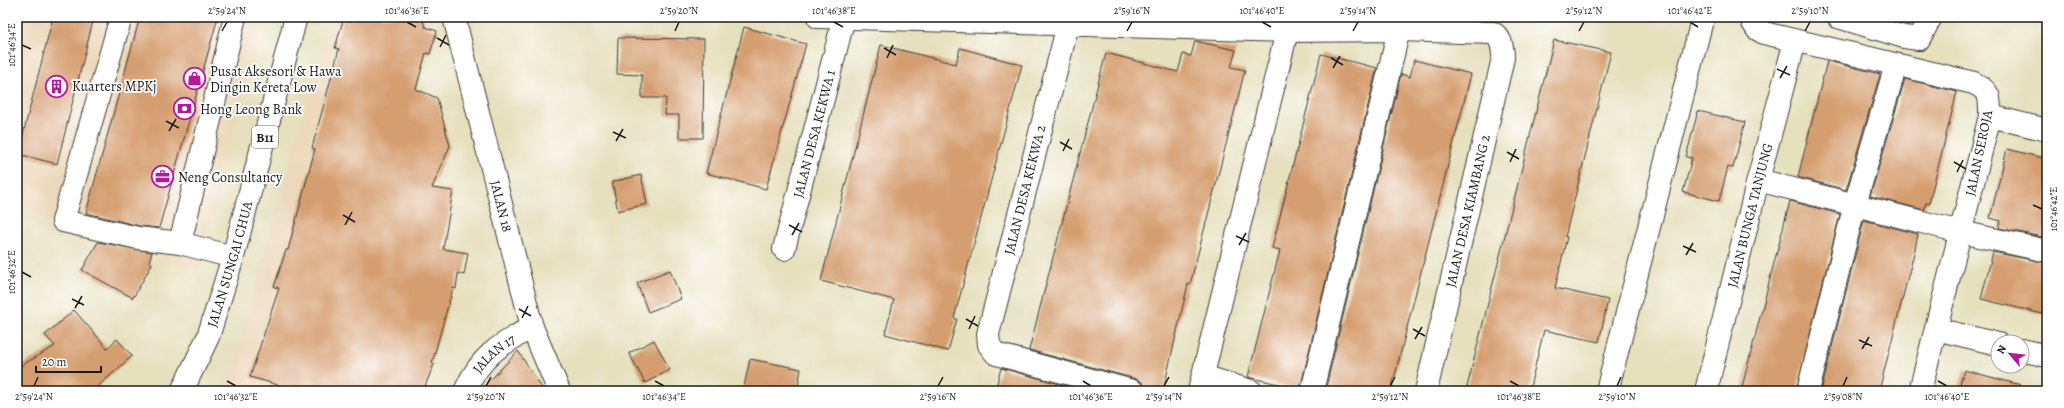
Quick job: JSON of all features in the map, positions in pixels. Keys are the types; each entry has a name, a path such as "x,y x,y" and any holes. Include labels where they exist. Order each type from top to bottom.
{"street":[{"path":"121,17 63,221 138,238 180,243 233,257"},
{"path":"180,243 235,17"},
{"name":"JALAN SUNGAI CHUA","path":"182,391 208,337 233,257 296,17"},
{"name":"JALAN 18","path":"454,17 532,327 559,391"},
{"path":"818,17 1287,31 1399,30 1312,391"},
{"path":"1607,391 1699,31 1704,17"},
{"name":"JALAN SEROJA","path":"1755,17 1753,23 1757,29 1764,33 1974,83 1984,88 1989,95 1990,116 1920,391"},
{"path":"1838,17 1904,37 1919,39 1931,17"},
{"name":"JALAN DESA KEKWA 1","path":"784,249 844,18"},
{"name":"JALAN DESA KEKWA 2","path":"1068,25 988,334 989,346 996,354 1133,391"},
{"name":"JALAN DESA KIAMBANG 2","path":"1399,30 1493,33 1499,39 1503,58 1426,391"},
{"path":"1251,391 1201,384 1287,31"},
{"name":"JALAN BUNGA TANJUNG","path":"1706,391 1758,180 1796,41"},
{"path":"1808,391 1855,204 1896,65"},
{"path":"1990,116 2047,130"},
{"path":"1758,180 1961,232 2047,251"},
{"name":"JALAN 17","path":"466,391 482,363 497,347 532,327"},
{"path":"1936,329 1990,342"},
{"path":"2030,352 2047,356"}],"shaded area":[{"path":"19,17 264,17 198,272 17,207 17,25"},
{"path":"331,17 434,17 336,391 225,391"}],"building":[{"name":"Kuarters MPKj","path":"53,17 94,17 57,164 18,154"},
{"path":"140,17 218,17 159,228 140,226 86,213"},
{"path":"344,17 422,17 425,27 437,31 430,54 426,53 416,89 437,98 450,146 432,188 453,191 443,249 468,253 464,275 458,273 456,289 453,288 432,363 434,364 423,391 299,391 250,377 279,288 274,287 286,250 288,250 315,149 312,148 339,49 335,48"},
{"path":"744,27 806,44 766,189 706,173"},
{"path":"618,38 704,39 703,138 679,138 679,115 665,115 666,98 642,98 642,75 617,74"},
{"path":"1554,40 1611,52 1565,237 1567,237 1555,288 1608,300 1599,342 1544,330 1529,391 1466,391"},
{"path":"1195,41 1236,50 1231,67 1245,70 1190,285 1188,284 1163,391 1145,391 1142,382 1136,379 1029,350 1106,53 1178,72 1183,54 1191,56"},
{"path":"881,45 956,64 960,48 1022,65 954,318 957,319 948,351 885,334 894,300 821,281"},
{"path":"1321,54 1377,68 1300,389 1248,377 1280,250 1272,248"},
{"path":"1414,60 1471,74 1391,391 1325,391 1401,74 1410,77"},
{"path":"1827,61 1880,74 1846,190 1798,177"},
{"path":"1905,79 1957,92 1929,203 1926,203 1924,210 1870,196"},
{"path":"1698,111 1745,122 1733,168 1728,167 1719,201 1683,192 1692,158 1686,157"},
{"path":"2007,149 2047,159 2047,238 1999,228 2001,221 1990,218"},
{"path":"641,175 647,204 618,211 612,182"},
{"path":"1790,201 1840,214 1796,391 1741,391"},
{"path":"1864,220 1918,234 1915,249 1879,391 1821,391"},
{"path":"98,242 152,252 149,262 152,264 133,298 82,270"},
{"path":"1993,252 2047,263 2047,315 1981,299"},
{"path":"670,270 681,299 648,312 637,283"},
{"path":"74,310 107,348 117,339 132,356 93,391 17,391 17,368 55,346 45,335"},
{"path":"654,340 670,370 645,383 629,353"},
{"path":"518,351 544,391 480,391"},
{"path":"750,359 801,369 797,391 743,391"},
{"path":"1001,368 1085,391 995,391"},
{"path":"1964,370 2021,385 2020,391 1958,391"}],"place":[{"name":"Pusat Aksesori & Hawa Dingin Kereta Low","path":"194,79"},
{"name":"Kuarters MPKj","path":"56,86"},
{"name":"Hong Leong Bank","path":"185,109"},
{"name":"Neng Consultancy","path":"162,177"}]}
